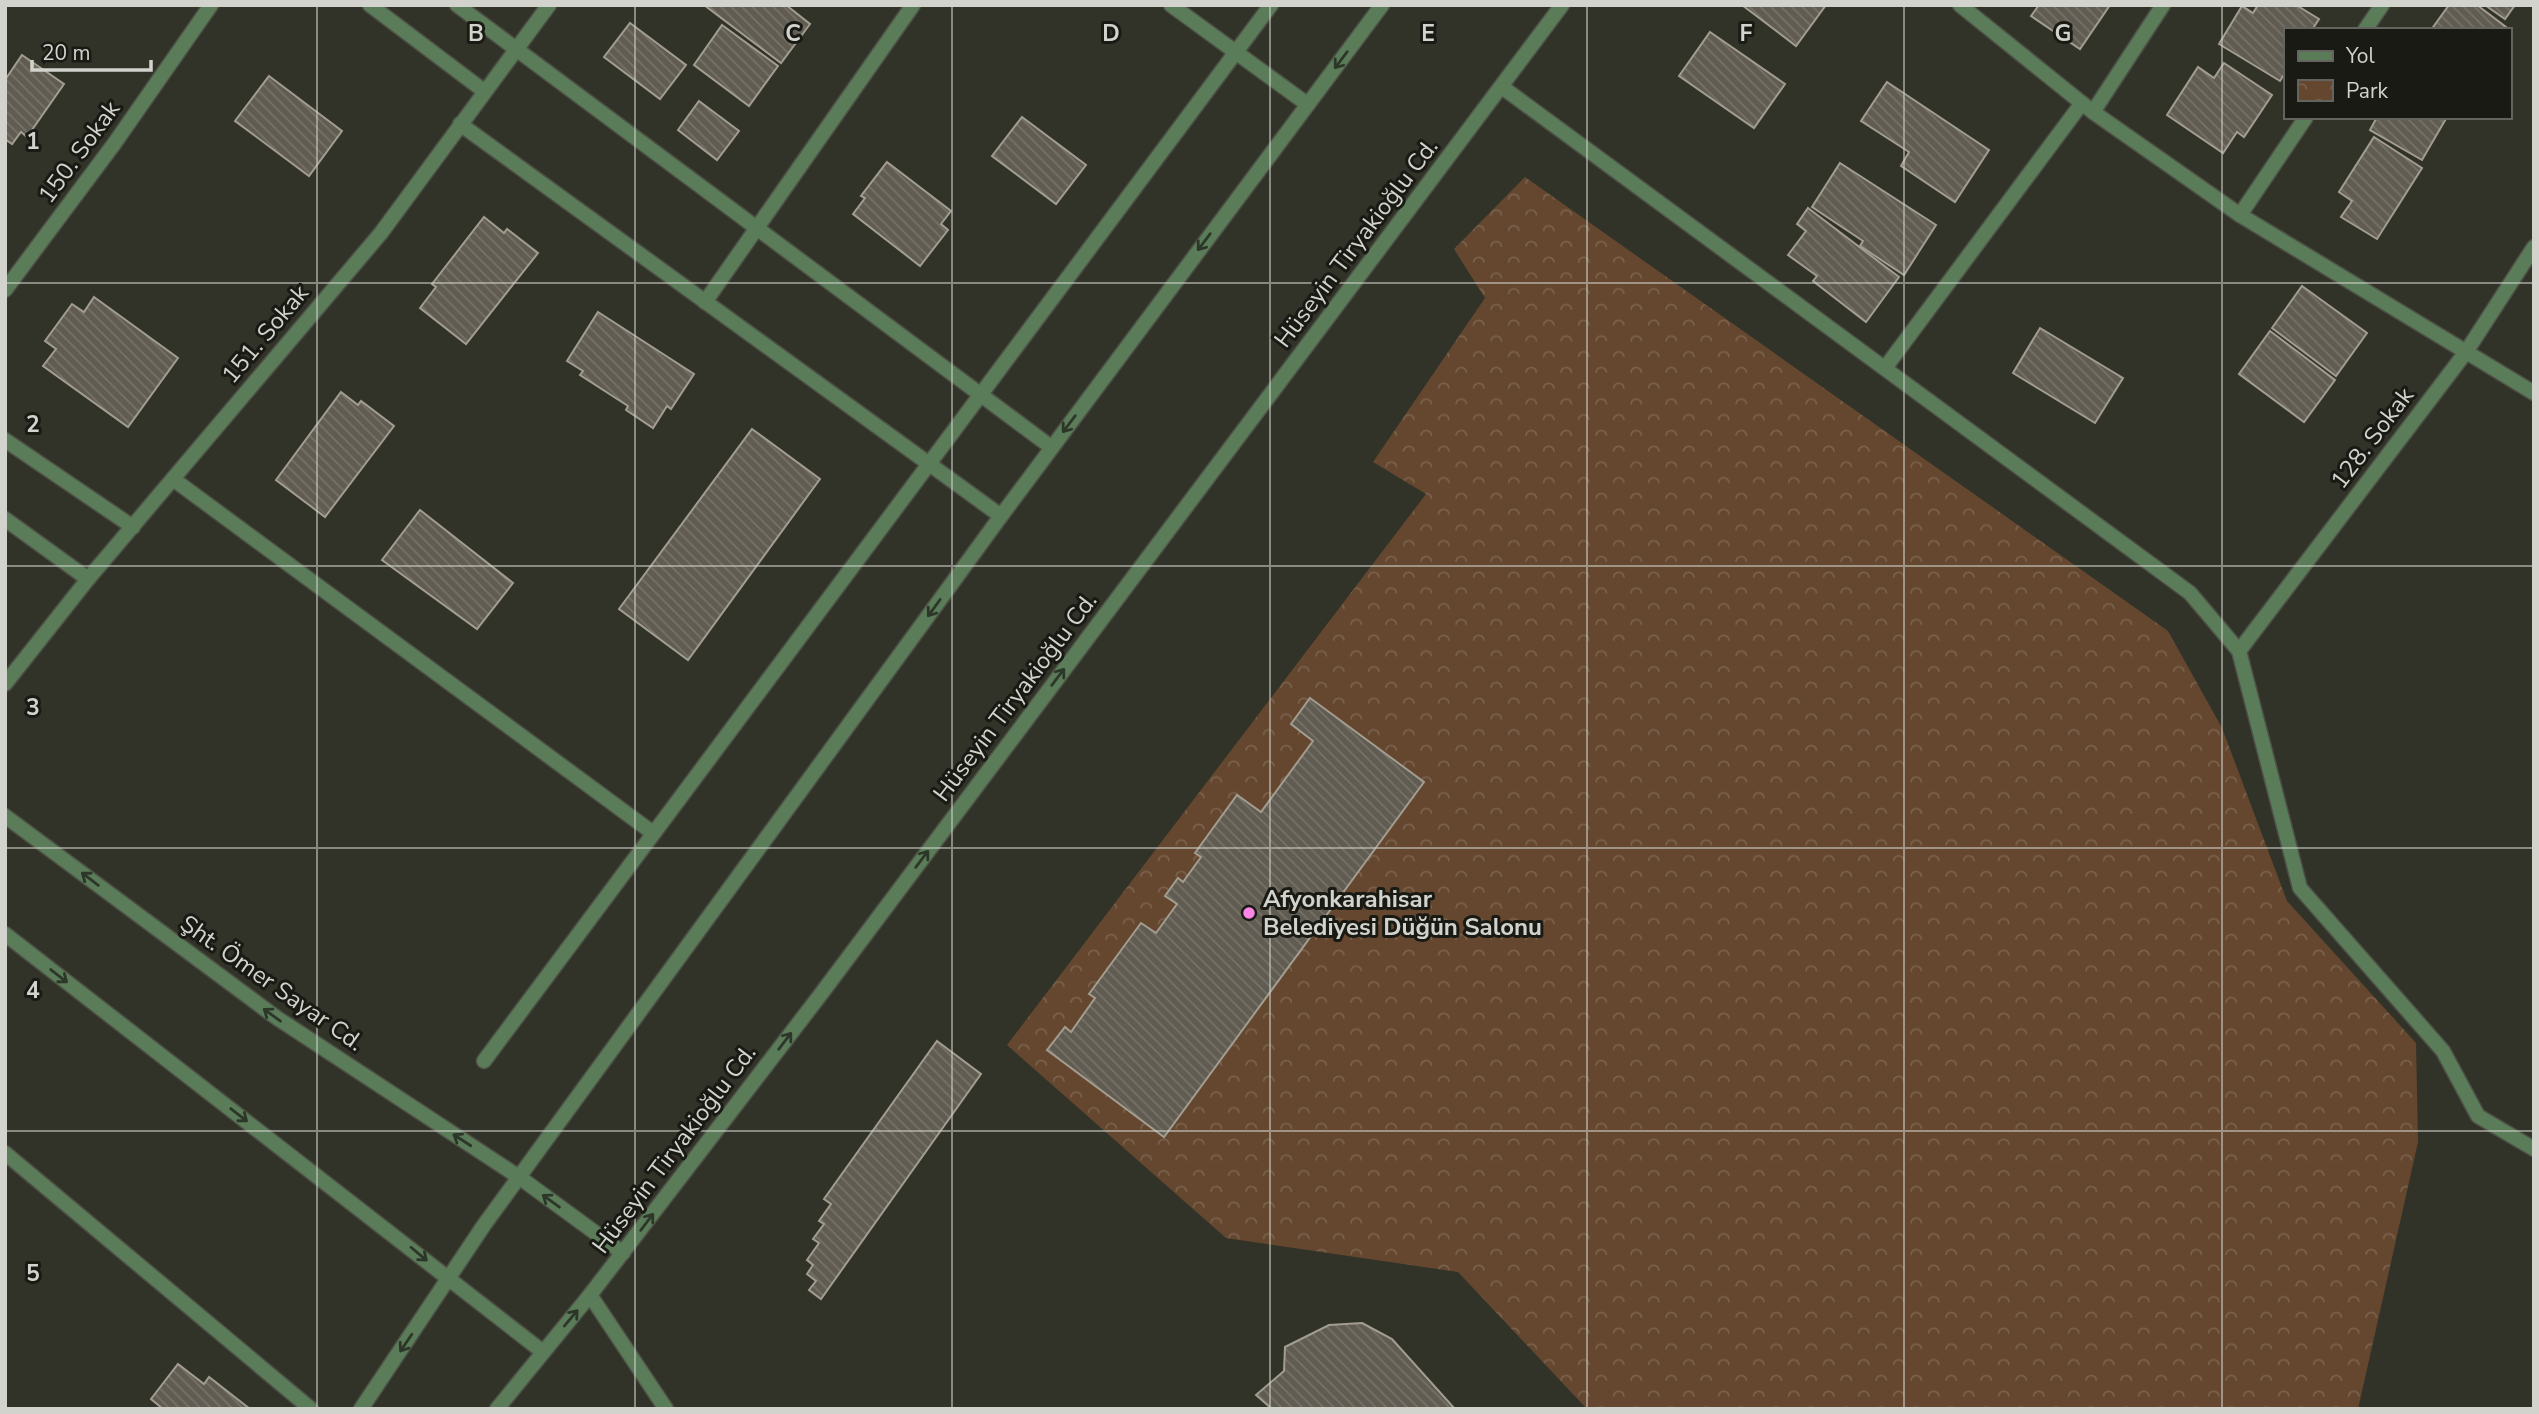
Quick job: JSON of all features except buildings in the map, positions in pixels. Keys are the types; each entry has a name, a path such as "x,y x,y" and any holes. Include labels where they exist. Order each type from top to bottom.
{"street":[{"name":"150. Sokak","path":"5,290 114,144 211,5"},
{"path":"370,5 484,91"},
{"path":"457,5 1051,447"},
{"name":"151. Sokak","path":"5,684 88,579 381,233 549,5"},
{"path":"705,302 913,5"},
{"path":"1171,5 1307,104"},
{"path":"484,1061 1271,5"},
{"path":"361,1409 519,1177 1051,447 1382,5"},
{"name":"Hüseyin Tiryakioğlu Cd.","path":"496,1409 623,1253 1562,5"},
{"path":"1960,5 2087,107 2240,215 2534,393"},
{"path":"1885,368 2163,5"},
{"path":"2366,28 2382,5"},
{"path":"1502,87 2190,593 2239,651 2300,888 2443,1051 2478,1116 2534,1149"},
{"path":"2240,215 2305,119"},
{"path":"460,124 1001,516"},
{"name":"128. Sokak","path":"2239,651 2466,352 2534,247"},
{"path":"5,440 132,527"},
{"path":"173,479 653,834"},
{"path":"5,519 88,579"},
{"name":"Şht. Ömer Sayar Cd.","path":"5,816 277,1018 519,1177 623,1253"},
{"path":"5,934 543,1352"},
{"path":"5,1153 311,1409"},
{"path":"590,1295 666,1409"}],"green space":[{"path":"1525,177 2168,631 2222,728 2287,901 2416,1043 2418,1142 2358,1409 1587,1409 1458,1272 1226,1238 1007,1045 1426,494 1373,462 1485,298 1454,249"}],"place":[{"name":"Afyonkarahisar Belediyesi Düğün Salonu","path":"1249,913"}]}
